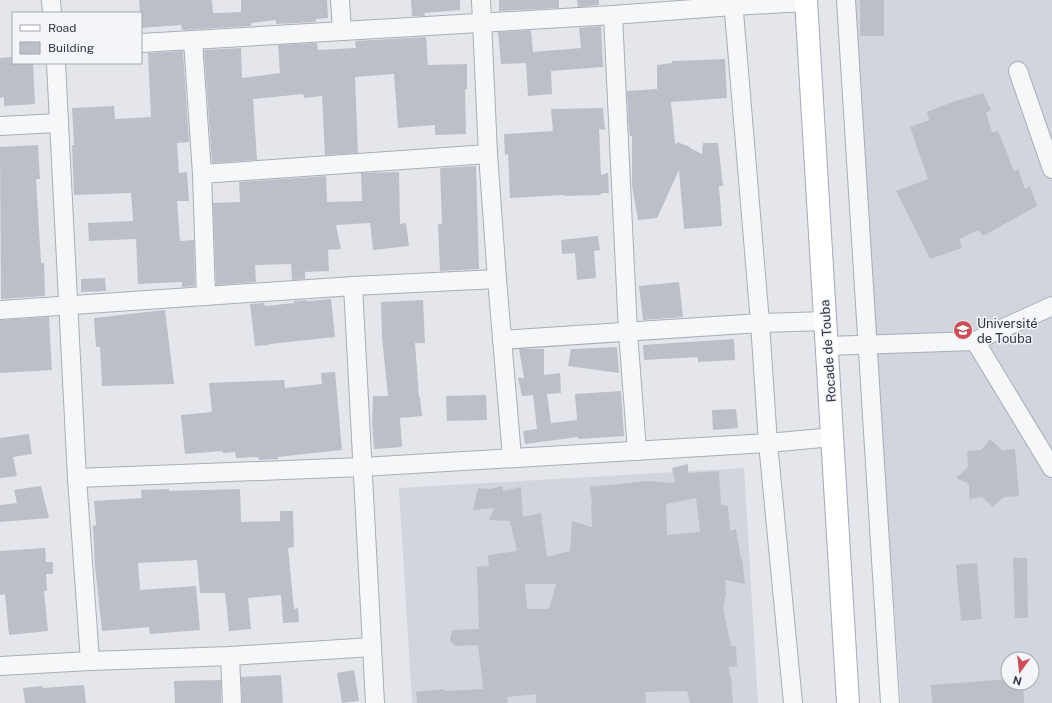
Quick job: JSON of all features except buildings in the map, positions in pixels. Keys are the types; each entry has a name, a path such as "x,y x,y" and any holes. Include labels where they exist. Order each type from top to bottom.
{"main road":[{"name":"Rocade de Touba","path":"806,1 848,703"}],"street":[{"path":"51,0 52,12"},
{"path":"340,0 342,31"},
{"path":"481,0 488,154 512,457"},
{"path":"846,0 890,703"},
{"path":"142,43 613,15 733,3 806,1"},
{"path":"733,3 760,323 768,443 793,703"},
{"path":"613,15 628,332 637,451"},
{"path":"193,41 202,174 206,296"},
{"path":"56,64 77,478 90,661"},
{"path":"1018,70 1052,169"},
{"path":"0,126 58,123"},
{"path":"202,174 488,154"},
{"path":"0,310 353,286 497,279"},
{"path":"353,286 375,703"},
{"path":"827,346 975,341 1052,306"},
{"path":"502,340 760,323 826,321"},
{"path":"975,341 1052,468"},
{"path":"77,478 362,467 768,443 833,437"},
{"path":"0,666 230,656 372,647"},
{"path":"230,656 232,703"}],"shaded area":[{"name":"Université de Touba","path":"851,0 1052,0 1052,703 901,703"},
{"path":"744,468 758,703 412,703 399,488"}],"place":[{"name":"Université de Touba","path":"963,330"}]}
